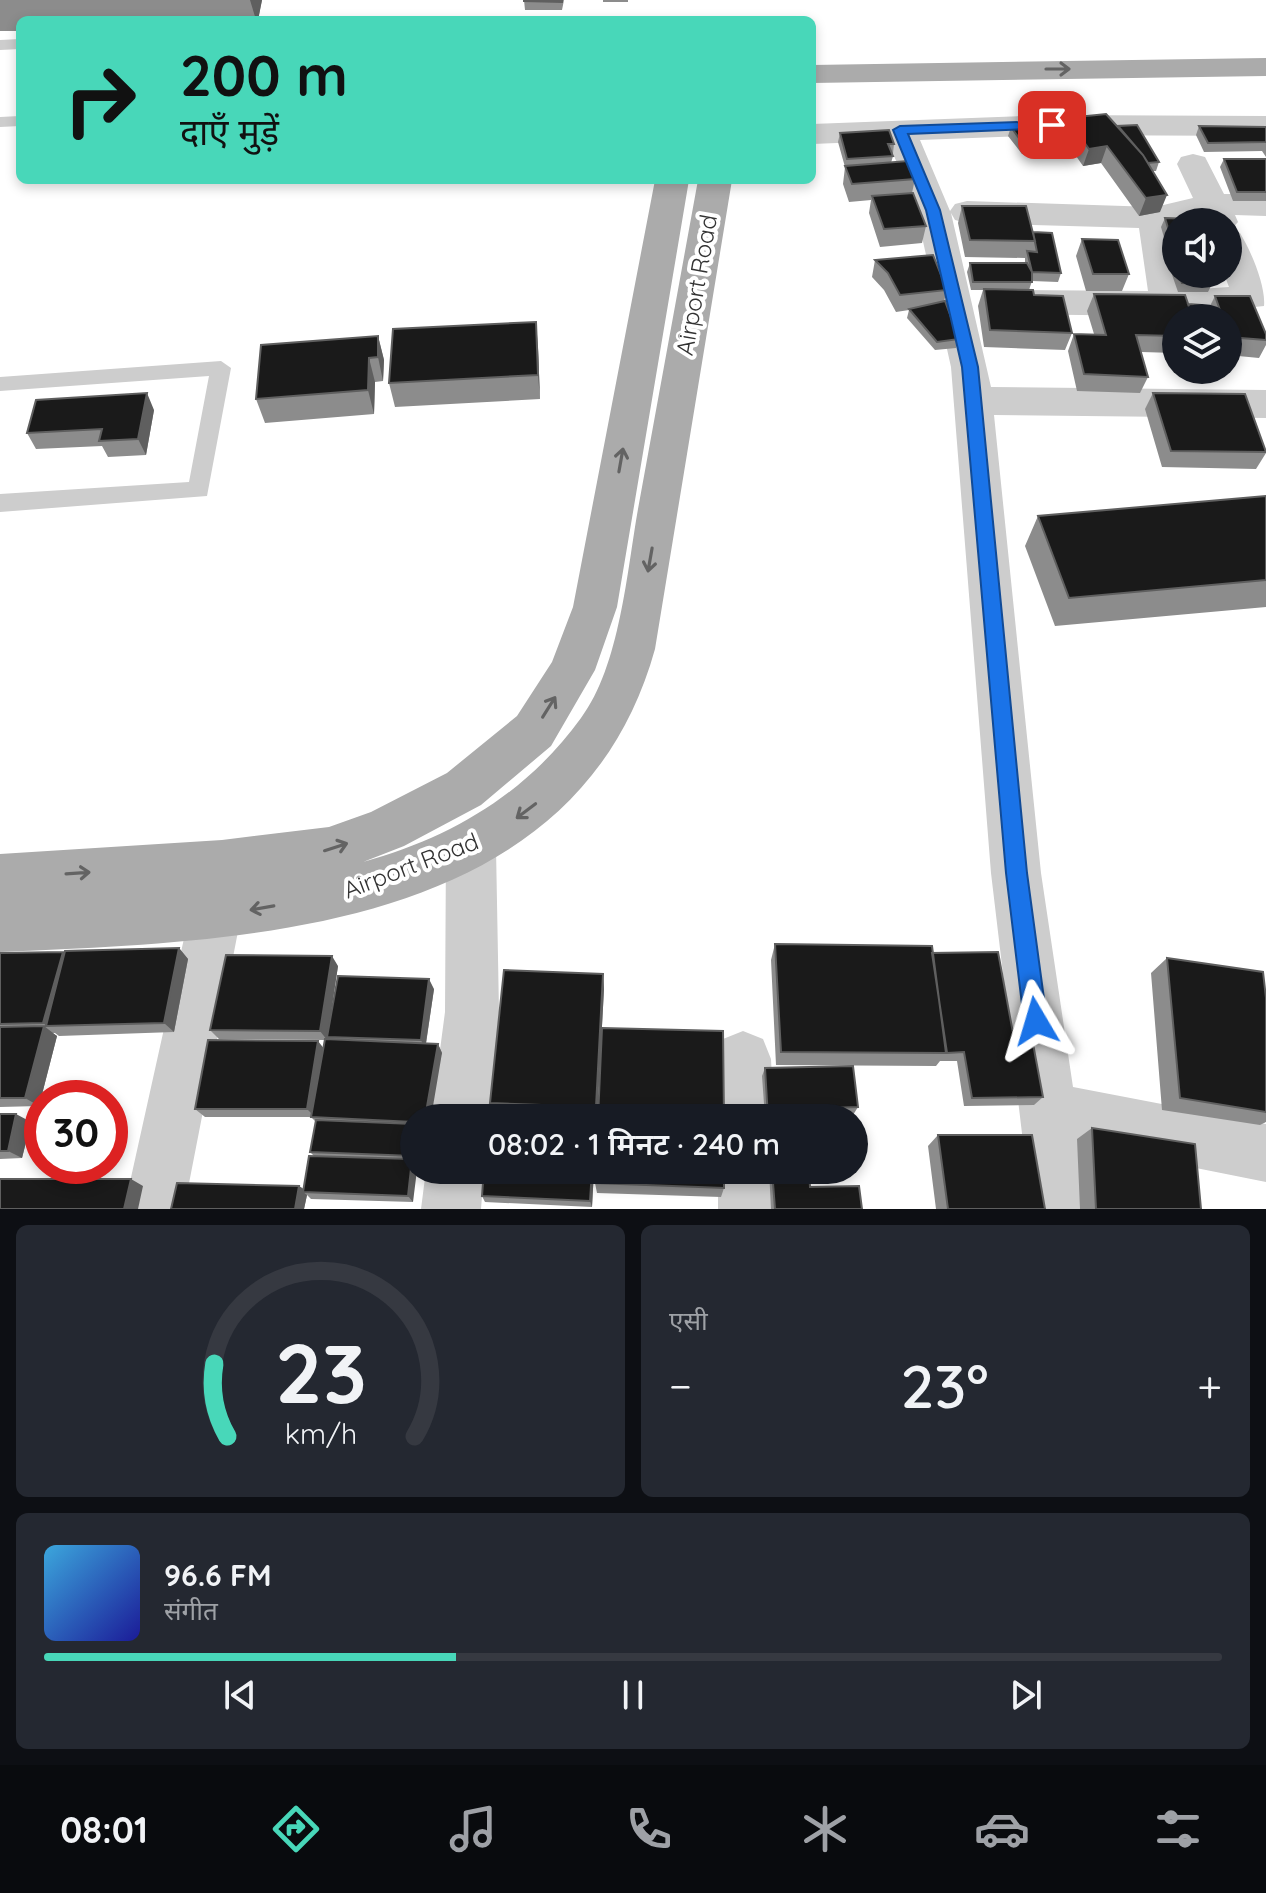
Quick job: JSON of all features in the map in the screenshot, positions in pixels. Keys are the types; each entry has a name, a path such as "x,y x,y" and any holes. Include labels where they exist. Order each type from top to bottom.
{"main road":[{"path":"816,93 917,82 1266,67"},
{"path":"816,74 917,82 1266,92"},
{"name":"Airport Road","path":"0,878 222,864 329,851 386,830 464,789 534,731 572,670 595,607 671,184"},
{"name":"Airport Road","path":"0,927 215,916 332,896 471,848 529,810 568,774 599,731 626,671 640,620 714,184"}],"street":[{"path":"816,134 1052,125 1266,126"},
{"path":"900,130 933,210 970,367 1016,873 1061,1209"},
{"path":"1193,164 1215,208"},
{"path":"1242,209 1266,205"},
{"path":"933,210 1162,217"},
{"path":"955,302 1168,304 1155,218"},
{"path":"1242,275 1260,318"},
{"path":"972,401 1266,404"},
{"path":"462,1104 472,1012 471,848"},
{"path":"154,1209 215,916"},
{"path":"743,1059 745,1104"},
{"path":"1047,1110 1266,1153"},
{"path":"451,1209 454,1184"},
{"path":"747,1184 748,1209"}],"lane":[{"path":"0,384 221,368 199,490 0,503"}],"building":[{"path":"562,0 562,2 524,1"},
{"path":"1106,114 1143,155 1167,195 1146,198 1107,146 1089,149 1067,118"},
{"path":"1054,120 1068,138 1024,145 1011,127"},
{"path":"1137,125 1159,162 1148,163 1118,126"},
{"path":"1199,126 1266,127 1266,142 1208,143"},
{"path":"889,130 894,144 888,144 893,156 847,159 840,133"},
{"path":"1224,159 1266,159 1266,192 1237,192"},
{"path":"908,161 915,179 852,184 845,166"},
{"path":"913,193 926,226 884,229 872,196"},
{"path":"962,206 1026,206 1035,241 970,240"},
{"path":"1033,232 1052,233 1061,273 1032,272 1027,251 1037,252"},
{"path":"1082,239 1118,240 1129,274 1093,274"},
{"path":"933,255 947,290 900,295 888,273 875,260"},
{"path":"970,263 1027,263 1032,272 1032,282 973,282"},
{"path":"984,289 1033,290 1034,295 1063,296 1072,333 990,330"},
{"path":"1094,294 1185,295 1188,304 1162,304 1162,336 1136,335 1148,377 1084,374 1074,334 1106,335"},
{"path":"1215,296 1250,296 1266,340 1242,338 1242,304 1218,304"},
{"path":"945,301 959,339 937,342 909,309"},
{"path":"536,322 538,375 389,383 393,329"},
{"path":"378,336 378,357 369,358 368,390 256,399 261,345"},
{"path":"147,393 138,439 99,441 102,429 27,433 36,400"},
{"path":"1153,393 1245,394 1266,452 1171,451"},
{"path":"1266,496 1266,580 1069,598 1038,516"},
{"path":"775,944 932,946 946,1053 781,1052"},
{"path":"179,948 164,1023 46,1026 65,951"},
{"path":"63,952 43,1023 0,1024 0,953"},
{"path":"998,952 1013,1033 1031,1033 1043,1097 972,1098 964,1052 947,1053 932,953"},
{"path":"226,955 332,956 320,1031 210,1030"},
{"path":"1167,958 1263,972 1266,998 1266,1112 1180,1098"},
{"path":"504,970 603,974 596,1104 490,1103"},
{"path":"338,976 429,979 421,1040 327,1037"},
{"path":"44,1026 30,1080 24,1080 24,1098 0,1098 0,1027"},
{"path":"602,1028 723,1031 724,1104 599,1104"},
{"path":"325,1039 438,1044 427,1104 400,1104 400,1121 311,1117"},
{"path":"208,1040 318,1041 307,1109 195,1109"},
{"path":"853,1066 858,1104 767,1104 765,1068"},
{"path":"0,1114 16,1114 8,1151 0,1151"},
{"path":"316,1120 400,1123 400,1155 310,1152"},
{"path":"1092,1128 1195,1144 1201,1209 1096,1209"},
{"path":"938,1135 1032,1135 1045,1209 948,1209"},
{"path":"309,1156 400,1159 400,1184 409,1184 408,1196 303,1192"},
{"path":"0,1179 24,1179 24,1184 128,1184 128,1179 131,1179 124,1209 0,1209"},
{"path":"177,1183 299,1186 295,1209 171,1209"},
{"path":"483,1184 591,1184 590,1201 482,1196"},
{"path":"621,1184 724,1184 724,1188"},
{"path":"773,1184 859,1186 862,1209 775,1209"}],"route":[{"path":"1036,1021 1016,873 970,367 933,210 900,130 1052,125"}]}
